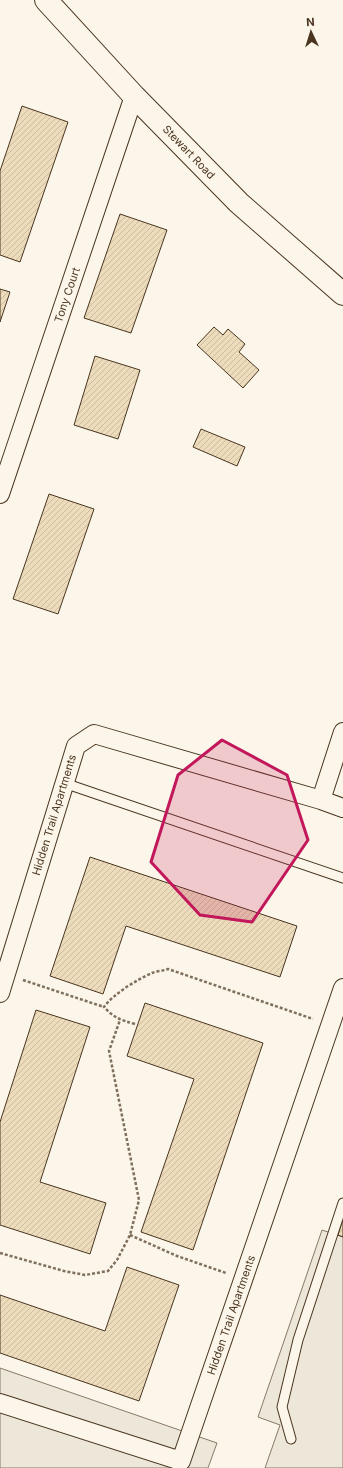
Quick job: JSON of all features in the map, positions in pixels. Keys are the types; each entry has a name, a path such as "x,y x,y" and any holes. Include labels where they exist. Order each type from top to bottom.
{"street":[{"name":"Stewart Road","path":"46,0 134,96 238,203 343,294"},
{"name":"Tony Court","path":"0,494 134,96"},
{"path":"321,800 343,732"},
{"name":"Hidden Trail Apartments","path":"0,993 76,746 94,734 321,800 343,808"},
{"name":"Hidden Trail Apartments","path":"0,1402 181,1461 343,988"}],"lane":[{"path":"64,784 343,878"},
{"path":"291,1439 282,1407 298,1340 343,1203"}],"path":[{"path":"104,1007 108,1002 129,986 152,973 168,969 330,1025"},
{"path":"6,975 104,1007 112,1016 135,1024"},
{"path":"0,1252 64,1271 85,1275 108,1271 117,1260 130,1235 139,1200 109,1051 120,1020"},
{"path":"130,1235 177,1256 243,1279"}],"highlighted area":[{"path":"222,740 287,775 308,840 252,922 200,915 151,862 178,775"}],"shaded area":[{"path":"322,1230 343,1237 343,1468 265,1468 280,1425 258,1417"},
{"path":"0,1368 217,1443 208,1468 0,1468"}],"building":[{"path":"22,106 68,122 20,262 0,255 0,171"},
{"path":"120,214 167,230 131,333 84,318"},
{"path":"0,289 10,292 0,322"},
{"path":"214,327 223,335 228,329 245,344 239,352 259,370 243,388 197,345"},
{"path":"95,356 140,370 118,439 74,425"},
{"path":"201,429 245,447 237,466 193,447"},
{"path":"49,494 94,509 58,614 13,599"},
{"path":"90,857 297,926 280,977 126,926 103,994 50,976"},
{"path":"145,1003 263,1043 193,1250 141,1232 194,1079 127,1056"},
{"path":"36,1010 90,1027 40,1182 106,1203 90,1254 0,1225 0,1122"},
{"path":"343,1219 343,1237 338,1235"},
{"path":"127,1267 179,1285 139,1401 0,1353 0,1295 105,1331"}]}
